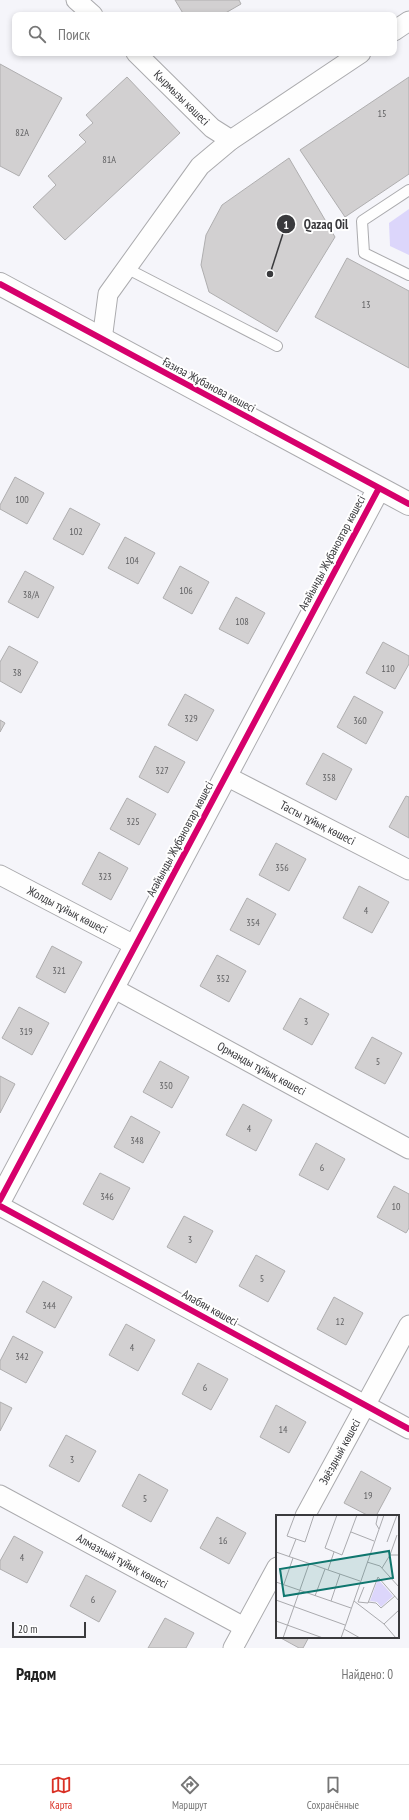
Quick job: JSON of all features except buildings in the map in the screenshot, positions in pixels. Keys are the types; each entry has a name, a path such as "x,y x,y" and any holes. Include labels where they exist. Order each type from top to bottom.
{"street":[{"path":"76,0 90,12"},
{"path":"397,29 409,21"},
{"name":"Қырмызы көшесі","path":"139,56 212,128 230,140"},
{"path":"102,340 108,294 200,166 230,140 356,56"},
{"name":"Ғазиза Жұбанова көшесі","path":"0,284 409,504"},
{"name":"Ағайынды Жұбановтар көшесі","path":"0,1200 379,488"},
{"name":"Тасты тұйық көшесі","path":"226,776 409,870"},
{"name":"Жолды тұйық көшесі","path":"0,874 136,946"},
{"name":"Орманды тұйық көшесі","path":"113,988 409,1150"},
{"name":"Алабян көшесі","path":"0,1206 409,1429"},
{"name":"Звёздный көшесі","path":"306,1515 409,1325"},
{"name":"Алмазный тұйық көшесі","path":"0,1495 244,1627"},
{"path":"233,1648 276,1569"}],"lane":[{"path":"409,190 362,221 364,252 409,275"},
{"path":"126,268 277,346"}],"shaded area":[{"path":"409,209 409,255 390,246 389,223"}],"cycle path":[{"path":"0,284 409,504"},
{"path":"0,1200 379,488"},
{"path":"0,1206 409,1429"}],"place":[{"name":"Qazaq Oil","path":"270,274"}]}
